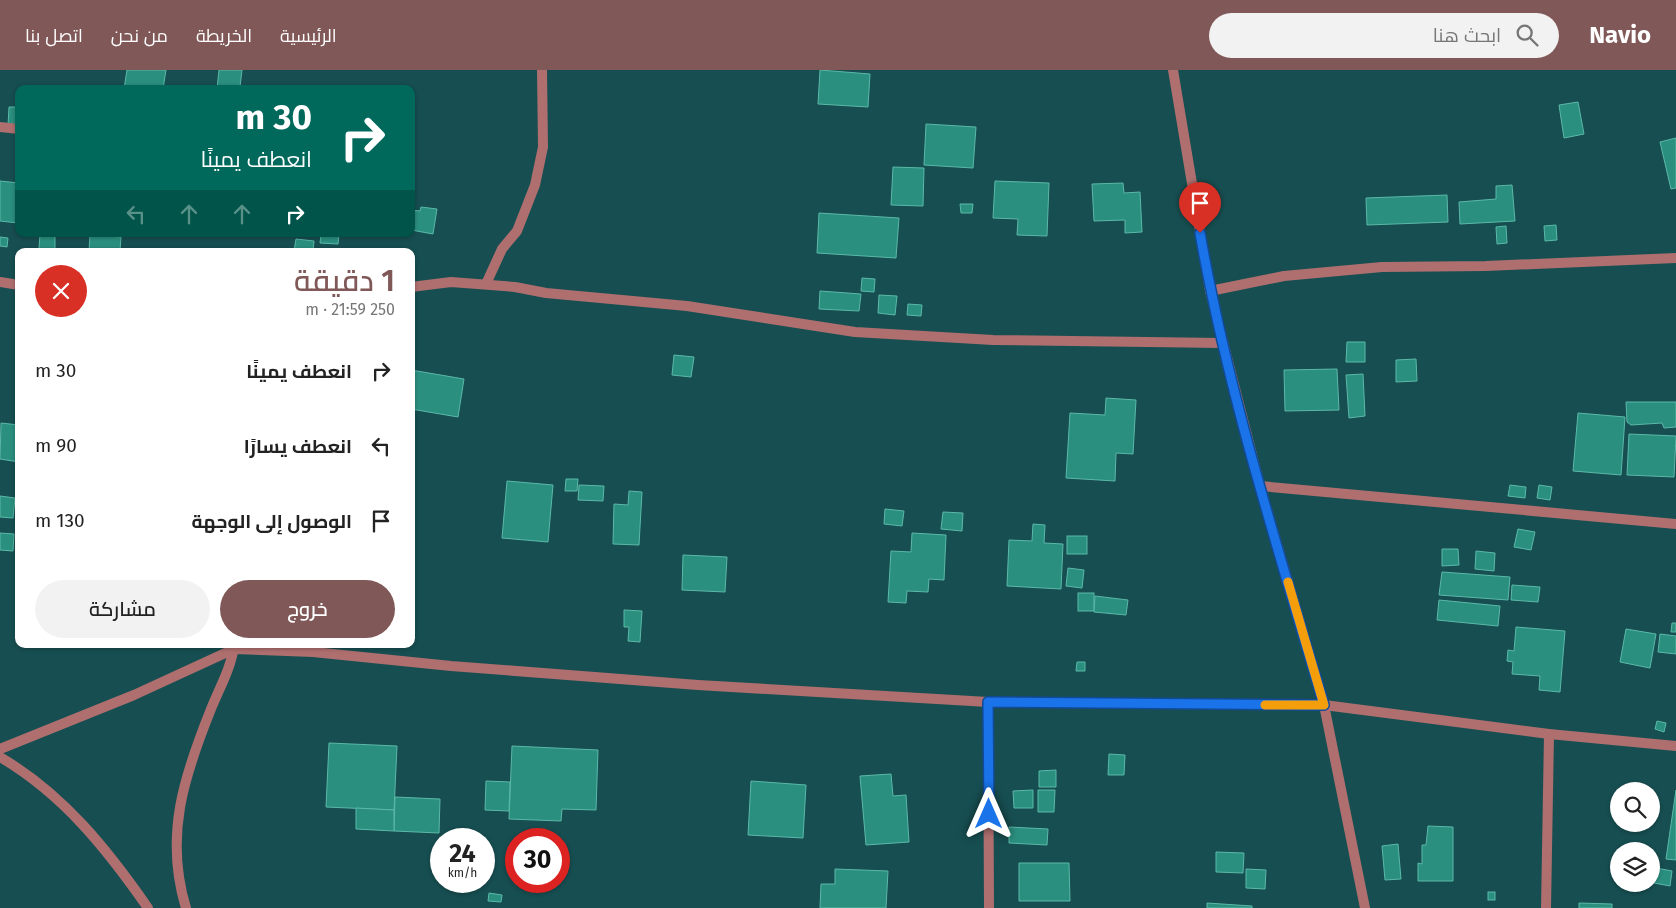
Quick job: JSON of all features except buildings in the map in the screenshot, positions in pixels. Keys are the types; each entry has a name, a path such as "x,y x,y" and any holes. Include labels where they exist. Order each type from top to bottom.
{"street":[{"path":"486,284 502,249 517,231 535,185 543,147 542,70"},
{"path":"1172,70 1210,291 1260,486 1324,705 1365,908"},
{"path":"0,127 15,129"},
{"path":"1210,291 1284,276 1382,267 1486,266 1676,258"},
{"path":"0,282 15,285"},
{"path":"415,286 450,282 486,284 546,293 687,306 854,332 993,340 1222,343"},
{"path":"1260,486 1676,524"},
{"path":"0,749 134,695 230,648"},
{"path":"186,908 181,891 176,850 178,808 188,772 233,648"},
{"path":"260,648 451,666 698,685 988,702 1324,705 1549,734 1676,746"},
{"path":"988,702 989,908"},
{"path":"1546,908 1549,734"},
{"path":"0,758 36,782 70,810 98,840 148,908"}],"slow traffic":[{"path":"1265,705 1324,705 1288,582"}],"route":[{"path":"989,814 988,702 1324,705 1260,486 1222,343 1210,291 1200,233"}]}
